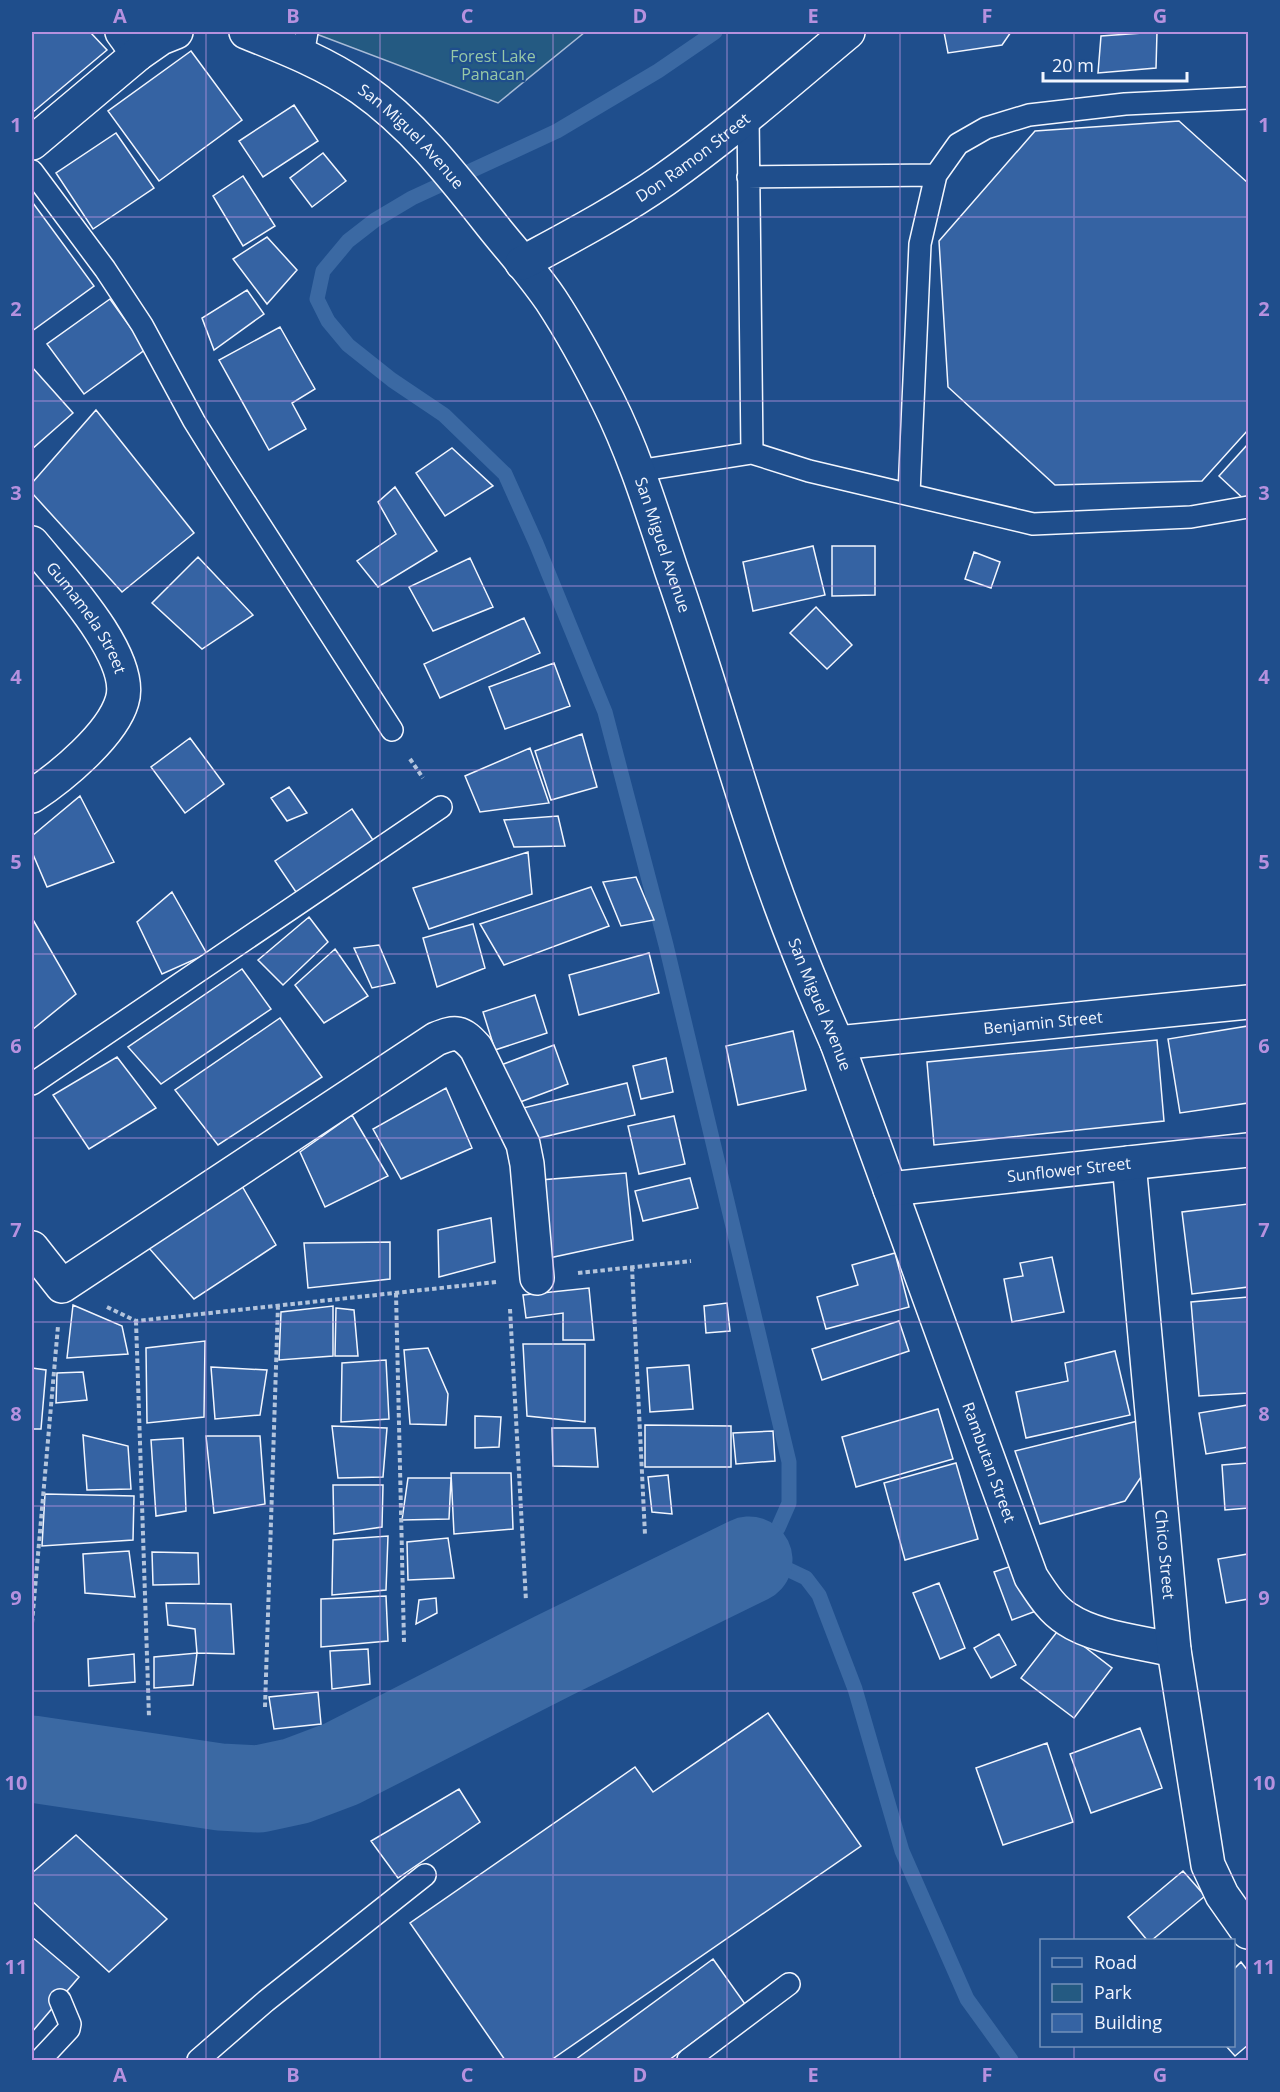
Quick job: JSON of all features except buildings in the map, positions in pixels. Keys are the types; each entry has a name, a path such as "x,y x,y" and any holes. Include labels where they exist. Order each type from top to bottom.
{"street":[{"path":"32,143 130,43 161,38 176,32"},
{"name":"San Miguel Avenue","path":"246,32 305,43 337,72 363,89 401,120 430,150 522,263 550,299 575,339 609,403 637,471 695,637 756,833 808,979 837,1044 890,1189"},
{"name":"Don Ramon Street","path":"522,263 605,218 665,179 748,115 848,32"},
{"name":"Gumamela Street","path":"32,543 91,614 111,648 122,676 123,700 109,726 84,754 32,796"},
{"name":"Benjamin Street","path":"837,1044 1248,1002"},
{"path":"32,1248 62,1286 436,1039 452,1033 466,1036 476,1048 523,1144 527,1164 523,1279"},
{"name":"Sunflower Street","path":"890,1189 1248,1150"},
{"name":"Chico Street","path":"1129,1163 1174,1650 1208,1865 1222,1895 1248,1932"},
{"name":"Rambutan Street","path":"890,1189 1031,1577 1048,1602 1067,1619 1094,1632 1174,1650"}],"lane":[{"path":"909,494 920,243 936,175 958,144 986,128 1029,115 1125,104 1248,98"},
{"path":"748,115 752,453"},
{"path":"32,171 105,269 142,326 194,421 392,730"},
{"path":"748,177 936,175"},
{"path":"637,471 752,453 809,471 1033,524 1191,517 1248,507"},
{"path":"32,1084 441,807"},
{"path":"198,2061 266,2001 425,1875"},
{"path":"688,2061 789,1984"},
{"path":"40,2061 69,2029 70,2024 60,2000"}],"path":[{"path":"392,730 441,807"},
{"path":"32,1623 62,1286 136,1321 691,1261"},
{"path":"632,1267 645,1535"},
{"path":"523,1279 525,1602"},
{"path":"396,1293 404,1642"},
{"path":"265,1707 278,1305"},
{"path":"136,1321 149,1718"}],"green space":[{"name":"Forest Lake Panacan","path":"311,32 585,32 498,103"}],"waterway":[{"path":"715,32 658,71 557,131 412,198 375,220 348,241 323,271 317,299 328,321 348,345 392,380 444,415 505,474 536,543 605,712 666,945 789,1462 789,1503 778,1528 749,1560 787,1569 806,1578 819,1595 855,1689 902,1851 967,1999 1011,2060"},
{"path":"32,1759 220,1787 259,1789 296,1781 341,1764 749,1560"}]}
